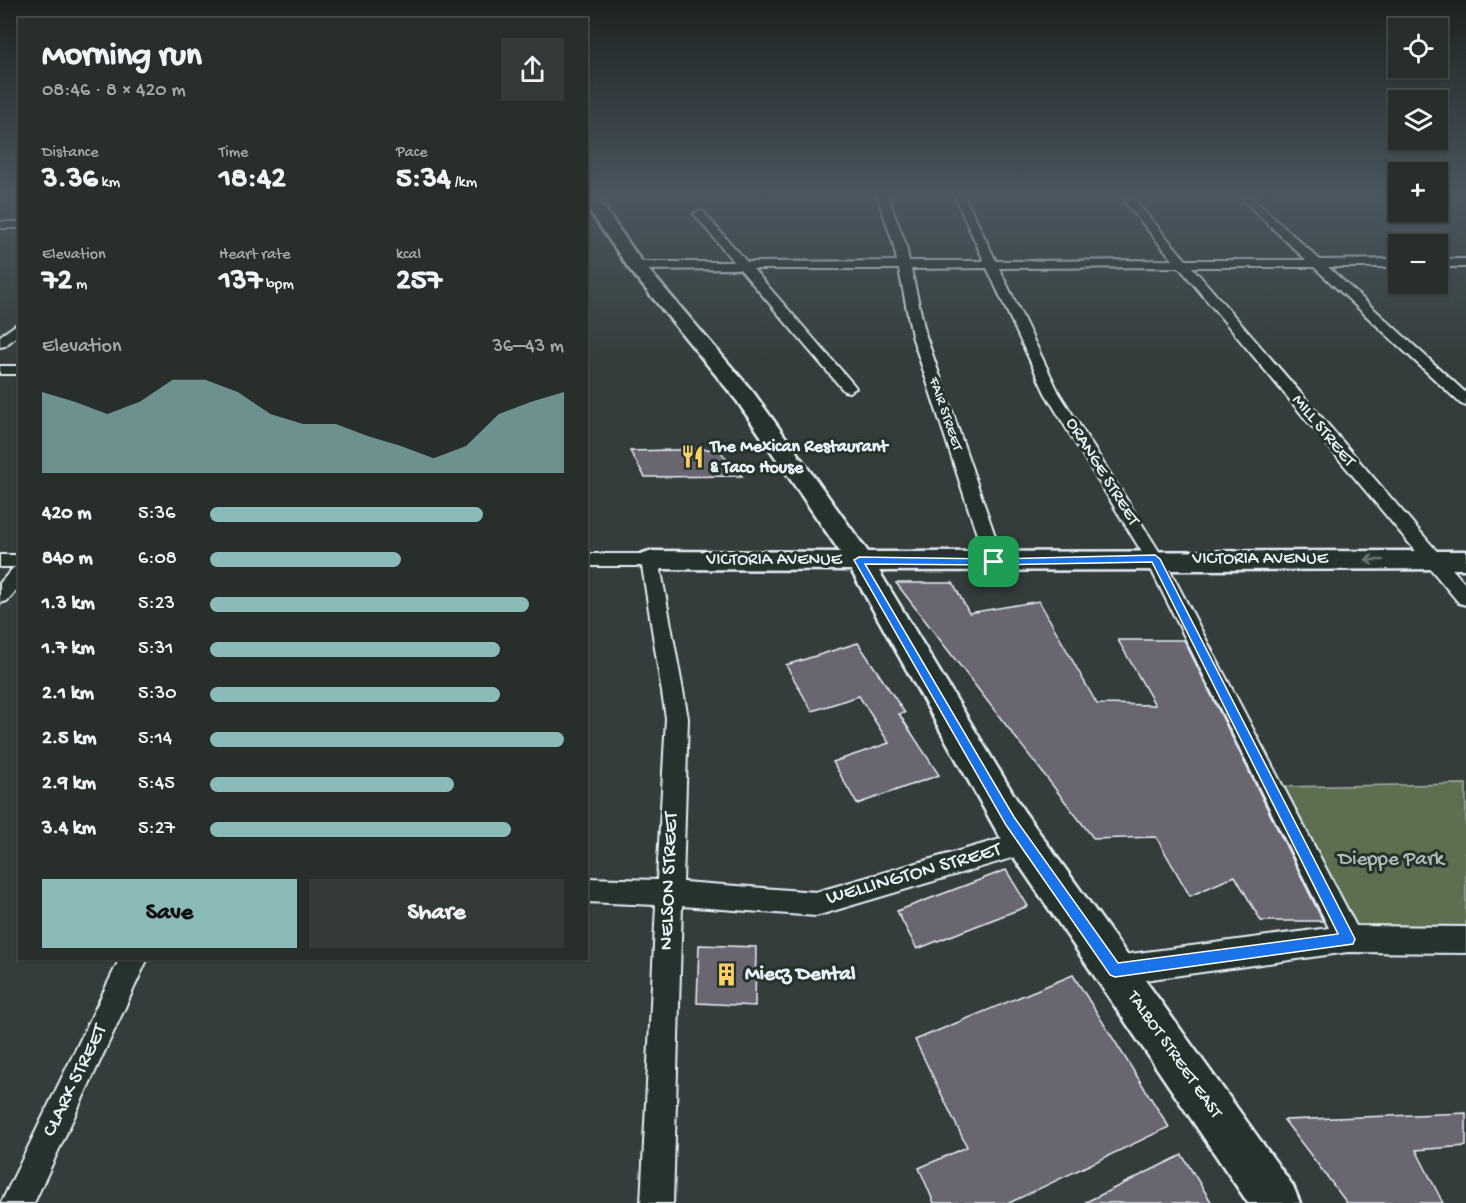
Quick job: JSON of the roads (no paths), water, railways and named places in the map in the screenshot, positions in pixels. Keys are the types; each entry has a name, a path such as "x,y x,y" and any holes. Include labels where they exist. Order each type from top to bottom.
{"main road":[{"name":"TALBOT STREET EAST","path":"626,251 746,397 859,560 1010,821 1276,1203"},
{"name":"VICTORIA AVENUE","path":"650,560 994,562 1155,559 1466,560"}],"street":[{"path":"730,251 849,388"},
{"name":"FAIR STREET","path":"900,251 918,336 994,562"},
{"name":"ORANGE STREET","path":"987,251 1052,393 1155,559 1348,939"},
{"name":"MILL STREET","path":"1170,251 1466,598"},
{"path":"1304,251 1466,401"},
{"path":"636,266 1388,263"},
{"path":"1448,263 1466,263"},
{"path":"0,343 18,328"},
{"path":"0,370 18,370"},
{"name":"VICTORIA AVENUE","path":"588,560 650,560"},
{"name":"NELSON STREET","path":"650,560 677,718 657,1203"},
{"path":"0,561 18,561"},
{"path":"0,596 18,575"},
{"name":"WELLINGTON STREET","path":"588,890 669,893 816,904 1025,843"},
{"path":"1115,970 1348,939 1466,940"},
{"name":"CLARK STREET","path":"17,1203 134,960"}],"place":[{"name":"The Mexican Restaurant & Taco House","path":"692,457"},
{"name":"Miecz Dental","path":"727,975"}],"park label":[{"name":"Dieppe Park","path":"1391,860"}]}
